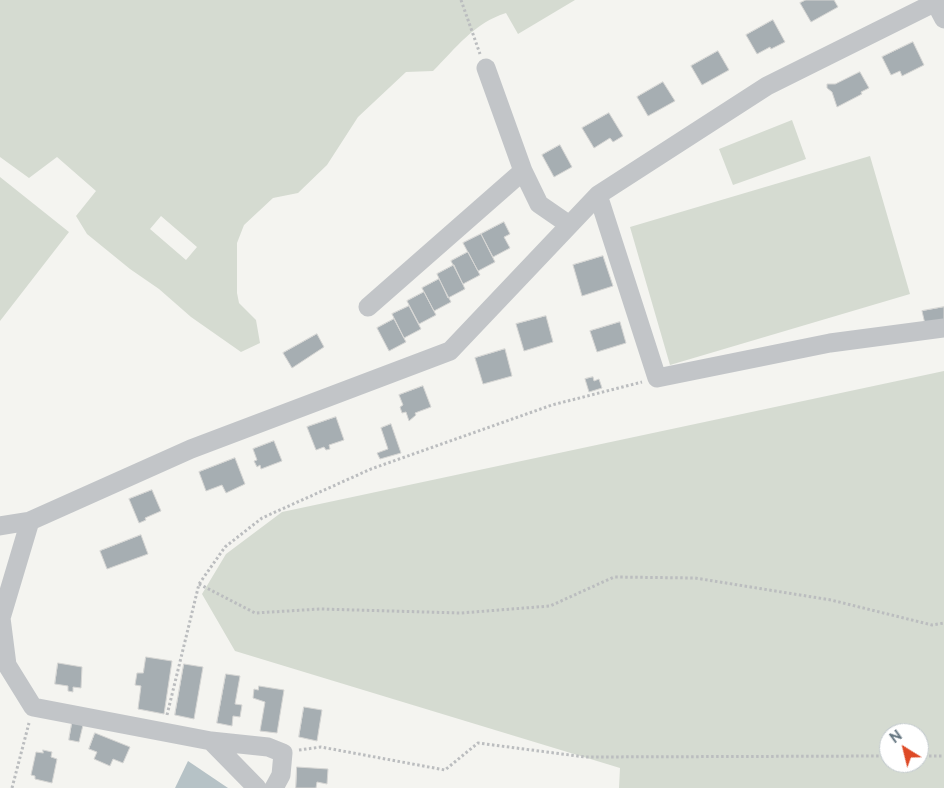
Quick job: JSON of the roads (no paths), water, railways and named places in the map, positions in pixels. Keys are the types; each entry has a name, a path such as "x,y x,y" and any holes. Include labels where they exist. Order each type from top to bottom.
{"street":[{"path":"0,526 30,521 191,449 450,351 568,224 598,195 767,86 938,1 944,19"},
{"path":"486,68 523,171 539,204 568,224"},
{"path":"368,307 523,171"},
{"path":"598,195 657,378 830,343 944,328"},
{"path":"30,521 1,618 7,665 33,707 163,730 211,741 268,747 283,753 281,775 274,788"},
{"path":"211,741 257,788"}]}
